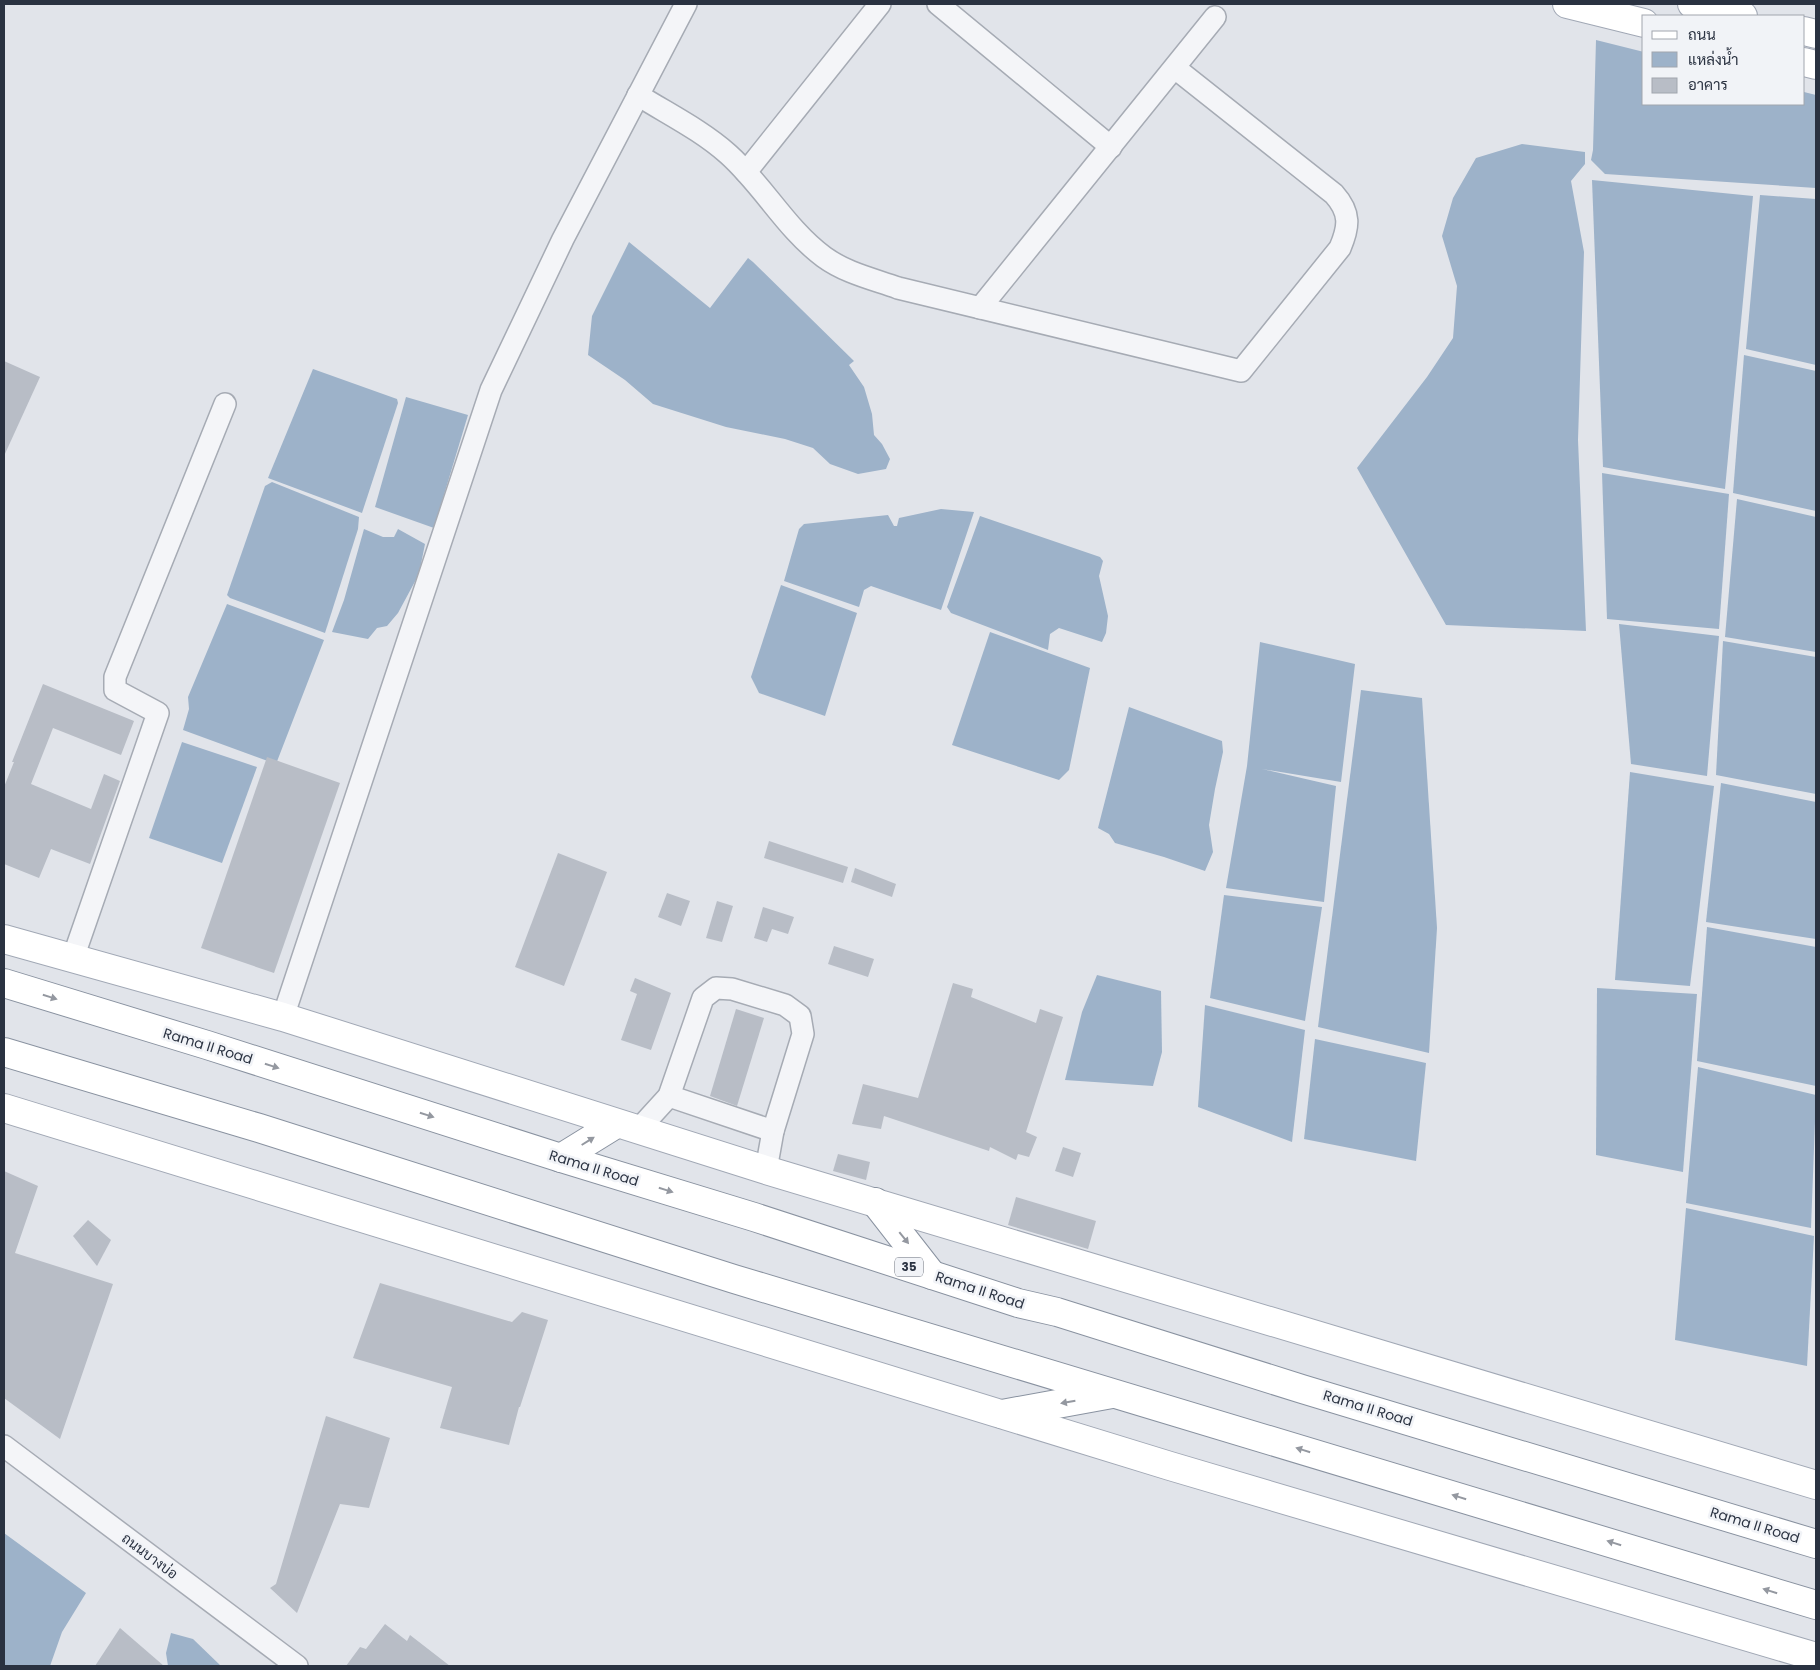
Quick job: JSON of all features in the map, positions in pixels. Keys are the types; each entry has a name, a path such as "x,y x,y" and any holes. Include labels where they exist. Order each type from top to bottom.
{"main road":[{"path":"1567,4 1642,22"},
{"path":"1692,4 1739,15"},
{"path":"4,939 283,1017 766,1170 1816,1485"},
{"name":"Rama II Road","path":"4,983 754,1217 1018,1303 1057,1312 1302,1389 1816,1544"},
{"path":"4,1052 260,1128 734,1279 1816,1605"},
{"path":"4,1108 1179,1469 1816,1657"},
{"path":"561,1158 627,1127"},
{"path":"875,1202 932,1274"},
{"path":"1002,1414 1116,1394"}],"street":[{"path":"283,1017 491,390 563,239 686,4"},
{"path":"746,172 880,4"},
{"path":"938,4 1111,147"},
{"path":"980,308 1215,17"},
{"path":"638,95 705,136 728,154 746,172 793,229 824,257 846,270 898,288 1241,371 1340,248 1348,231 1346,214 1340,200 1334,194 1175,68"},
{"path":"74,958 158,713 115,690 115,677 225,404"},
{"path":"627,1127 669,1096 703,998 716,988 732,989 785,1004 800,1016 803,1034 773,1131 766,1170"},
{"path":"669,1096 773,1131"},
{"name":"ถนนบางบ่อ","path":"4,1446 297,1666"}],"water":[{"path":"1596,40 1642,52 1642,105 1805,105 1805,92 1816,95 1816,188 1605,174 1591,160 1593,150"},
{"path":"1522,144 1585,152 1585,164 1571,181 1584,252 1578,440 1586,631 1446,625 1357,468 1427,377 1453,338 1457,286 1442,236 1453,198 1476,158"},
{"path":"1592,180 1753,196 1725,489 1603,467"},
{"path":"1760,195 1816,199 1816,365 1746,349"},
{"path":"629,242 710,308 748,258 753,262 854,361 849,365 864,387 872,414 874,435 882,444 890,459 886,469 858,474 830,464 813,448 785,439 726,427 653,404 625,380 588,355 592,316"},
{"path":"1744,355 1816,371 1816,511 1733,493"},
{"path":"313,369 397,399 398,403 362,513 268,478"},
{"path":"406,397 468,415 434,528 375,507"},
{"path":"1602,473 1729,494 1719,629 1607,619"},
{"path":"272,482 359,517 358,529 325,633 230,598 227,595 265,486"},
{"path":"1737,499 1816,517 1816,652 1725,637"},
{"path":"941,509 974,512 941,610 871,586 864,590 859,607 784,581 799,529 804,524 888,515 894,526 897,526 899,518"},
{"path":"980,516 1100,557 1103,561 1099,576 1108,616 1106,633 1102,642 1059,628 1050,634 1048,650 951,613 947,607"},
{"path":"364,529 383,537 394,537 398,529 425,544 419,574 398,613 387,626 377,628 368,639 332,632 344,600"},
{"path":"781,585 857,613 825,716 759,693 751,677"},
{"path":"227,604 324,640 276,764 183,730 189,709 188,697"},
{"path":"1619,624 1719,636 1707,776 1631,764"},
{"path":"990,632 1090,668 1069,770 1059,780 952,745"},
{"path":"1723,641 1816,657 1816,794 1716,775"},
{"path":"1260,642 1355,664 1341,782 1262,769 1336,786 1324,902 1226,888 1247,766"},
{"path":"1361,690 1422,698 1437,928 1429,1053 1318,1027"},
{"path":"1129,707 1222,741 1223,752 1209,825 1213,852 1205,871 1115,843 1109,834 1098,828"},
{"path":"182,742 257,767 222,863 149,838"},
{"path":"1630,772 1714,786 1690,986 1615,980"},
{"path":"1721,783 1816,802 1816,939 1706,922"},
{"path":"1224,895 1322,907 1305,1021 1210,998"},
{"path":"1707,927 1816,947 1816,1086 1697,1061"},
{"path":"1097,975 1161,991 1162,1052 1153,1086 1065,1080 1082,1012"},
{"path":"1597,988 1697,994 1683,1172 1596,1155"},
{"path":"1205,1005 1305,1030 1292,1142 1198,1107"},
{"path":"1315,1039 1426,1063 1416,1161 1304,1139"},
{"path":"1698,1067 1816,1095 1811,1228 1686,1203"},
{"path":"1686,1208 1814,1236 1807,1366 1675,1340"},
{"path":"4,1533 86,1593 62,1632 50,1666 4,1666"},
{"path":"171,1633 193,1639 221,1666 168,1666 166,1653"}],"building":[{"path":"4,361 40,377 4,456"},
{"path":"43,684 134,721 121,755 53,728 31,784 91,809 104,774 120,781 90,864 51,849 39,878 4,864 4,787"},
{"path":"267,757 340,783 274,973 201,948"},
{"path":"769,841 848,867 843,883 764,858"},
{"path":"558,853 607,872 564,986 515,967"},
{"path":"855,868 896,884 892,897 851,882"},
{"path":"667,893 690,901 681,926 658,917"},
{"path":"717,901 733,906 722,942 706,938"},
{"path":"763,907 794,917 788,934 772,929 767,942 754,938"},
{"path":"834,946 874,959 868,977 828,964"},
{"path":"635,978 671,993 651,1050 621,1040 637,994 630,991"},
{"path":"953,983 973,989 971,997 1036,1023 1040,1009 1063,1017 1026,1132 1037,1137 1029,1157 1018,1154 1016,1160 990,1147 989,1151 884,1116 881,1129 852,1124 863,1084 918,1098"},
{"path":"736,1009 764,1018 737,1106 710,1096"},
{"path":"1063,1147 1081,1153 1073,1177 1055,1171"},
{"path":"838,1154 870,1162 866,1180 833,1171"},
{"path":"4,1171 38,1186 15,1253 113,1284 60,1439 4,1398"},
{"path":"1016,1197 1096,1221 1088,1249 1008,1225"},
{"path":"88,1220 111,1240 97,1266 73,1236"},
{"path":"380,1283 512,1322 522,1312 548,1320 519,1407 509,1445 440,1428 452,1387 353,1358"},
{"path":"326,1416 390,1438 369,1508 340,1504 297,1613 270,1588 276,1584"},
{"path":"385,1624 407,1641 410,1635 450,1666 346,1666 360,1647 366,1649"},
{"path":"120,1628 164,1666 95,1666"}]}
